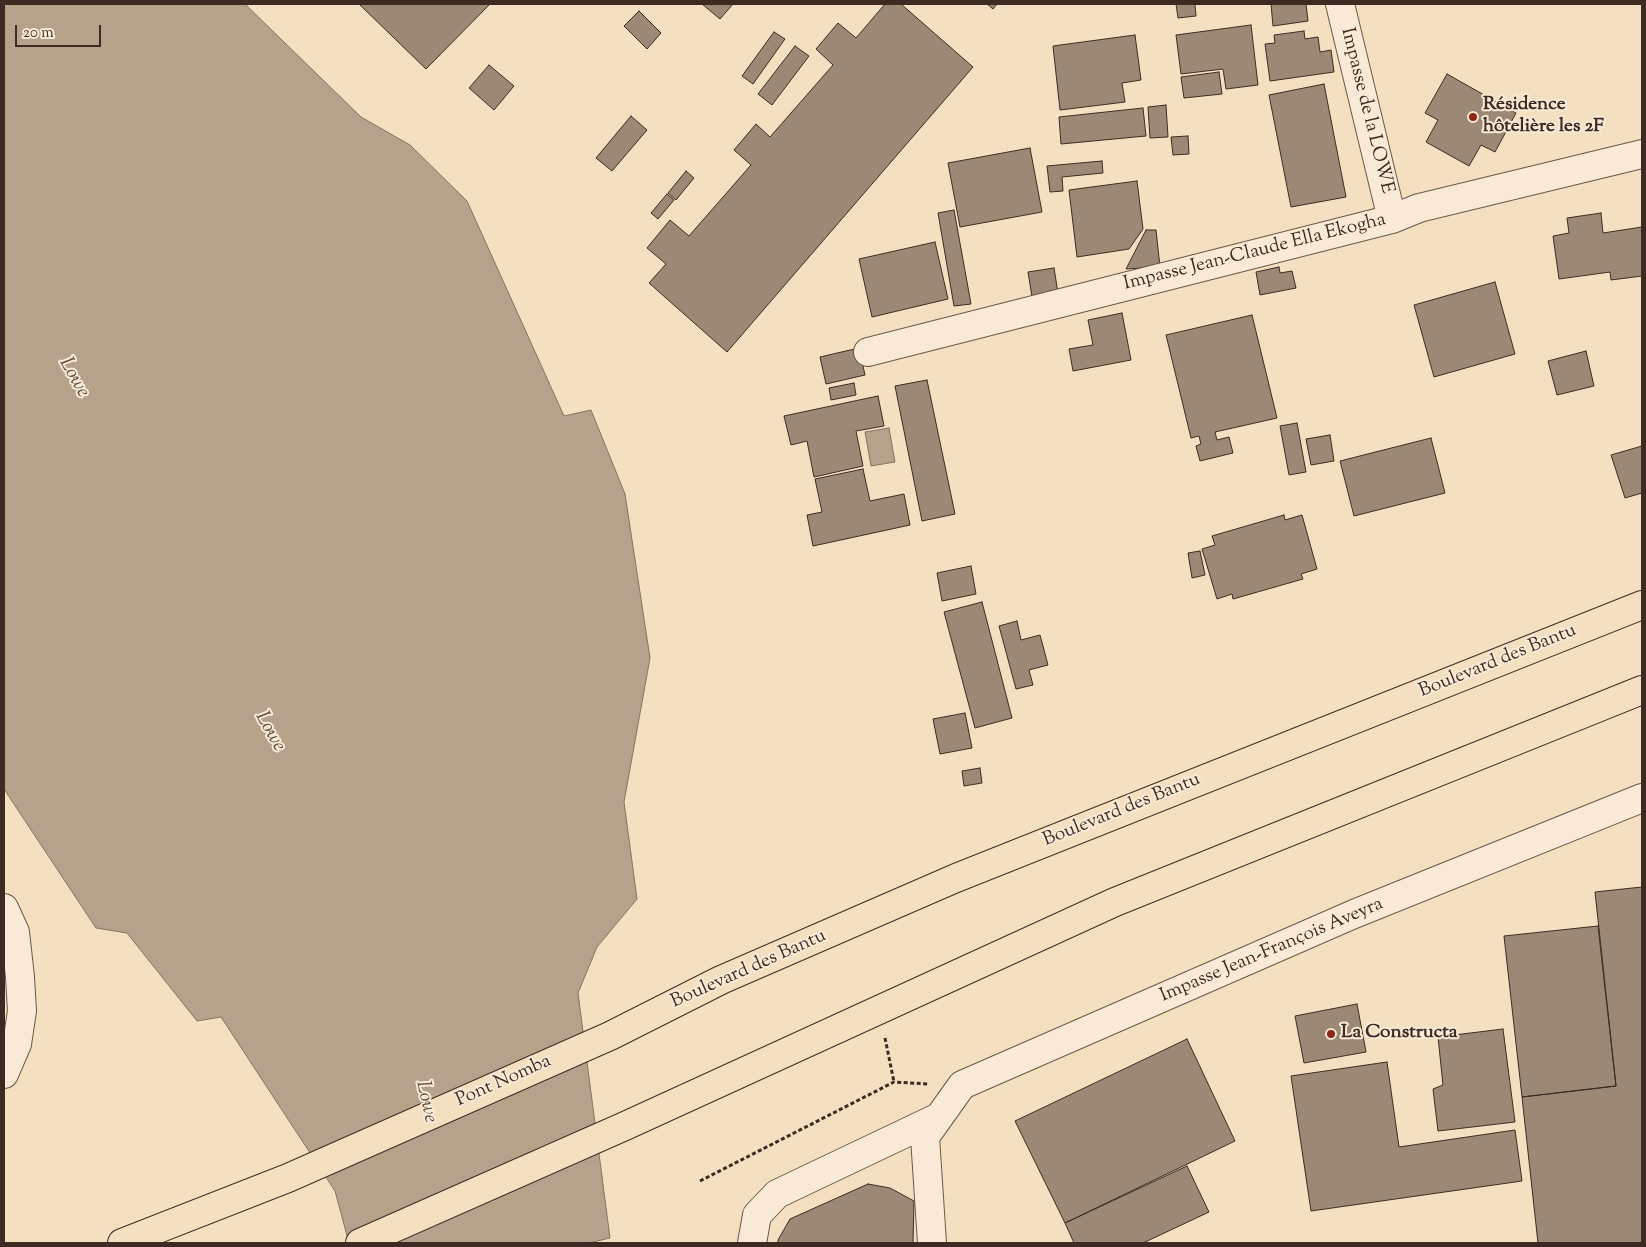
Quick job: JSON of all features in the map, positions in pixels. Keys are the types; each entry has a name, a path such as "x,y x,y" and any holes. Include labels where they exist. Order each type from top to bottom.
{"highway":[{"name":"Boulevard des Bantu","path":"610,1036 721,980 956,878 1642,605"},
{"path":"360,1243 625,1126 1115,902 1642,690"},
{"name":"Pont Nomba","path":"122,1243 288,1178 610,1036"}],"street":[{"name":"Impasse de la LOWE","path":"1340,4 1392,219"},
{"name":"Impasse Jean-Claude Ella Ekogha","path":"868,352 1392,219 1419,208 1642,154"},
{"name":"Impasse Jean-François Aveyra","path":"962,1085 1354,914 1642,798"},
{"path":"4,908 15,932 22,1011 17,1044 4,1074"},
{"path":"752,1243 757,1215 777,1194 932,1127 962,1085"},
{"path":"932,1127 932,1243"}],"path":[{"path":"883,1030 894,1082"},
{"path":"700,1181 894,1082 962,1085"}],"water":[{"name":"Lowe","path":"4,4 245,4 361,117 410,145 467,201 564,416 591,410 625,494 650,658 624,802 637,899 597,947 578,993 610,1238 589,1243 349,1243 335,1191 221,1017 197,1021 127,933 96,928 4,789"},
{"path":"889,428 895,462 871,466 865,432"}],"building":[{"path":"359,4 490,4 426,69"},
{"path":"702,4 733,4 720,19"},
{"path":"885,4 901,4 973,67 727,352 649,283 666,264 647,248 670,220 689,236 751,165 734,150 756,124 770,137 833,65 816,49 838,23 856,38"},
{"path":"987,4 997,4 993,9"},
{"path":"1176,4 1195,4 1196,16 1178,18"},
{"path":"1271,4 1306,4 1308,21 1273,26"},
{"path":"639,11 661,33 647,49 624,26"},
{"path":"1251,25 1258,85 1226,89 1223,69 1181,74 1176,35"},
{"path":"1304,31 1305,39 1318,37 1320,52 1331,50 1334,72 1270,81 1265,44 1275,43 1274,35"},
{"path":"774,32 785,39 753,84 742,76"},
{"path":"1135,35 1141,80 1122,83 1125,102 1060,110 1053,46"},
{"path":"795,46 809,56 772,105 758,94"},
{"path":"489,65 514,86 494,110 469,88"},
{"path":"1219,72 1222,94 1184,98 1181,77"},
{"name":"Résidence hôtelière les 2F","path":"1447,74 1516,113 1495,152 1481,145 1469,166 1426,142 1438,120 1425,113"},
{"path":"1324,84 1346,197 1291,207 1269,95"},
{"path":"1166,105 1168,137 1150,138 1148,107"},
{"path":"1143,108 1146,136 1061,144 1059,117"},
{"path":"631,116 647,130 612,171 596,158"},
{"path":"1188,136 1189,154 1173,155 1171,137"},
{"path":"1030,148 1042,212 960,227 948,163"},
{"path":"1102,161 1103,173 1062,177 1063,191 1050,192 1047,166"},
{"path":"686,171 694,178 676,200 668,193"},
{"path":"1137,181 1143,229 1129,249 1077,257 1069,190"},
{"path":"667,194 674,200 658,219 651,213"},
{"path":"954,210 971,304 954,306 938,213"},
{"path":"1601,213 1603,233 1642,227 1642,276 1611,280 1610,272 1559,279 1553,236 1569,233 1567,218"},
{"path":"1146,230 1156,230 1160,267 1126,269"},
{"path":"935,242 948,299 872,317 859,259"},
{"path":"1279,267 1280,273 1292,271 1296,288 1260,295 1256,272"},
{"path":"1054,268 1058,293 1032,297 1028,272"},
{"path":"1495,282 1515,354 1434,377 1414,305"},
{"path":"1122,313 1131,360 1073,371 1069,349 1093,345 1088,320"},
{"path":"1252,315 1277,418 1215,432 1217,440 1229,437 1233,453 1200,461 1196,446 1201,444 1199,436 1191,438 1166,335"},
{"path":"859,348 865,375 826,384 820,357"},
{"path":"1586,351 1594,386 1557,395 1548,361"},
{"path":"927,380 955,514 922,521 895,386"},
{"path":"854,383 856,395 831,400 829,388"},
{"path":"878,396 884,426 856,431 863,466 814,477 807,441 791,445 784,416"},
{"path":"1297,423 1306,472 1289,475 1280,426"},
{"path":"1330,435 1334,461 1311,465 1306,439"},
{"path":"1431,438 1445,493 1354,516 1340,461"},
{"path":"1642,446 1642,493 1625,498 1611,455"},
{"path":"863,469 870,501 904,494 910,525 813,546 807,515 822,512 815,479"},
{"path":"1284,515 1285,520 1302,515 1317,569 1301,574 1303,579 1233,599 1232,594 1217,599 1202,549 1215,545 1212,536"},
{"path":"1200,551 1205,575 1192,578 1188,553"},
{"path":"971,566 976,594 942,601 937,573"},
{"path":"982,602 1012,718 975,728 944,612"},
{"path":"1017,621 1021,640 1040,635 1048,665 1029,670 1033,685 1016,689 999,626"},
{"path":"965,713 972,748 940,754 933,719"},
{"path":"980,768 982,783 964,786 962,771"},
{"path":"1642,887 1642,1243 1538,1243 1522,1097 1616,1086 1595,892"},
{"path":"1598,926 1616,1086 1522,1097 1504,936"},
{"name":"La Constructa","path":"1357,1004 1366,1052 1304,1063 1295,1016"},
{"path":"1503,1029 1515,1122 1438,1131 1433,1089 1443,1085 1438,1037"},
{"path":"1187,1039 1235,1141 1065,1223 1015,1121"},
{"path":"1387,1062 1399,1147 1515,1130 1522,1181 1311,1211 1291,1076"},
{"path":"1187,1166 1209,1212 1143,1243 1074,1243 1065,1223"},
{"path":"868,1184 890,1188 914,1201 913,1243 778,1243 790,1219"}],"place":[{"name":"Résidence hôtelière les 2F","path":"1473,117"},
{"name":"La Constructa","path":"1331,1034"}]}
